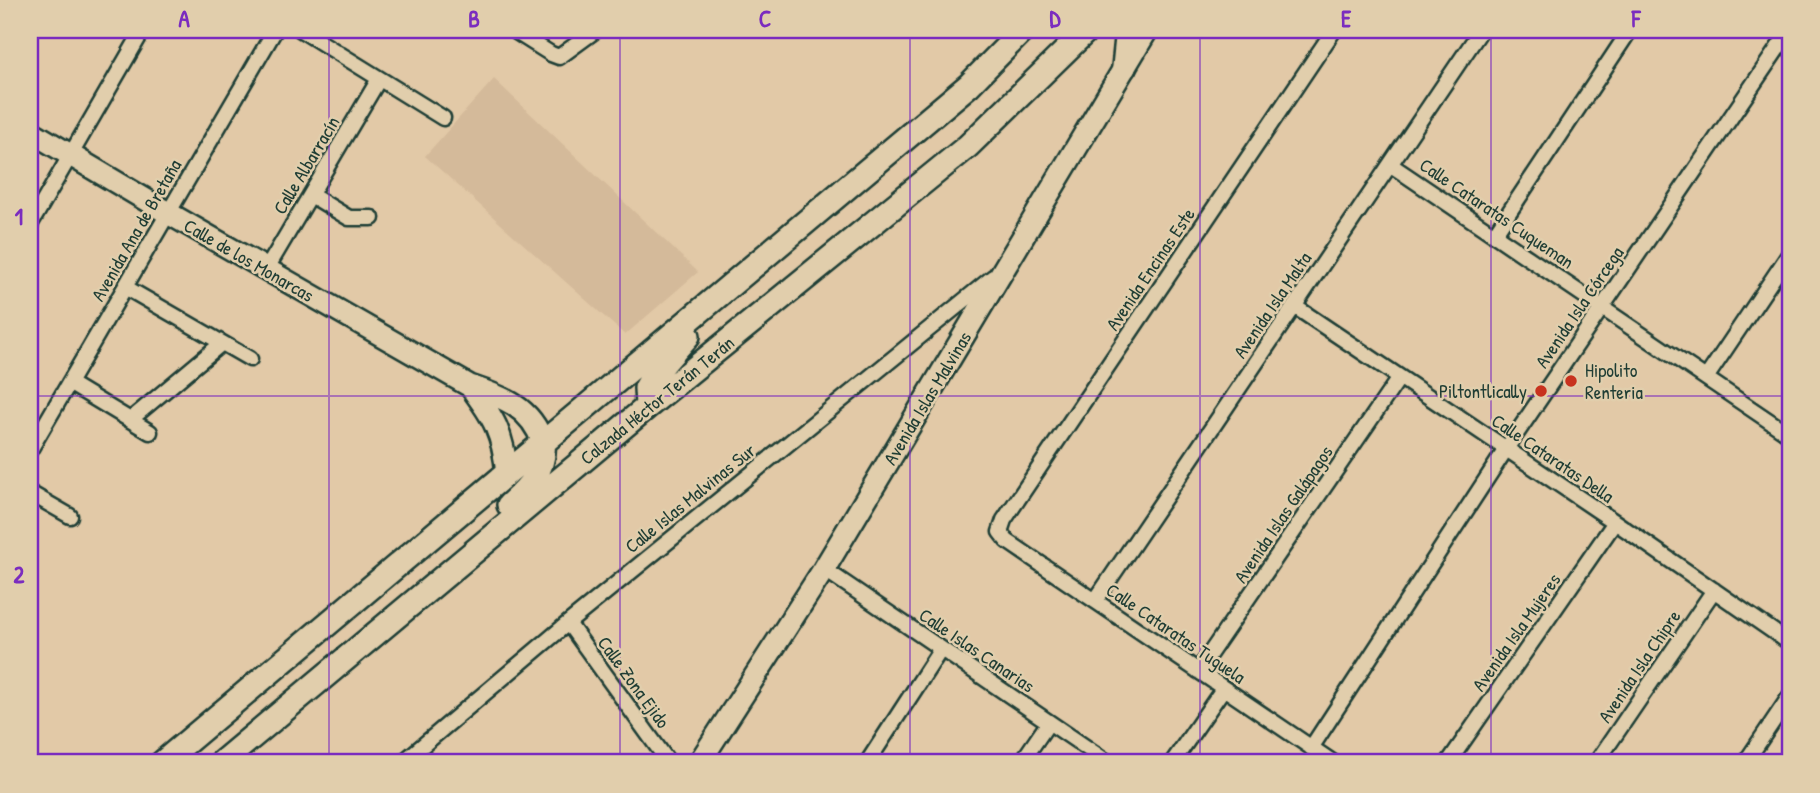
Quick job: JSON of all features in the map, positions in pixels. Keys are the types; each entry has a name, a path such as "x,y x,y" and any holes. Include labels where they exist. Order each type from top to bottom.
{"main road":[{"name":"Calzada Héctor Terán Terán","path":"162,763 969,85 1023,30"},
{"name":"Calzada Héctor Terán Terán","path":"220,763 647,407 968,146 1087,30"},
{"path":"1124,30 1128,38 1124,67"},
{"path":"647,407 646,388 653,376 709,313 725,290"},
{"path":"466,558 485,526 526,489 536,476 544,454 543,443"}],"street":[{"path":"30,225 143,30"},
{"name":"Avenida Ana de Bretaña","path":"30,450 275,30"},
{"path":"301,30 443,118"},
{"path":"513,30 559,57 596,30"},
{"name":"Avenida Islas Malvinas","path":"699,763 824,569 1147,30"},
{"name":"Avenida Encinas Este","path":"1000,532 1004,520 1334,30"},
{"name":"Avenida Isla Malta","path":"1095,601 1481,30"},
{"path":"1494,235 1630,30"},
{"name":"Avenida Isla Córcega","path":"1311,748 1506,449 1788,32"},
{"name":"Calle Albarracín","path":"267,270 379,79"},
{"name":"Calle de los Monarcas","path":"30,131 470,386 517,405 539,429 543,443"},
{"name":"Calle Cataratas Cuqueman","path":"1391,165 1790,435"},
{"path":"311,195 349,218 372,218"},
{"path":"1706,378 1790,253"},
{"name":"Calle Islas Malvinas Sur","path":"402,763 568,623 1006,267"},
{"path":"125,287 250,359"},
{"name":"Calle Cataratas Della","path":"1294,306 1790,643"},
{"path":"130,420 222,343"},
{"name":"Avenida Islas Galápagos","path":"1198,671 1399,378"},
{"path":"69,383 150,432"},
{"name":"Calle de los Monarcas","path":"470,386 499,430 505,449 507,474"},
{"path":"30,493 69,516"},
{"name":"Avenida Isla Mujeres","path":"1448,763 1615,522"},
{"name":"Calle Cataratas Tuguela","path":"1000,532 1007,541 1334,763"},
{"name":"Calle Islas Canarias","path":"824,569 1109,763"},
{"name":"Avenida Isla Chipre","path":"1596,763 1714,590"},
{"name":"Calle Zona Ejido","path":"568,623 669,763"},
{"path":"867,763 941,649"},
{"path":"1172,763 1223,689"},
{"path":"1745,763 1790,696"},
{"path":"1021,763 1049,722"}],"shaded area":[{"path":"494,79 698,272 625,335 425,156"}],"place":[{"name":"Hipolito Renteria","path":"1571,381"},
{"name":"Piltontlically","path":"1541,391"}]}
